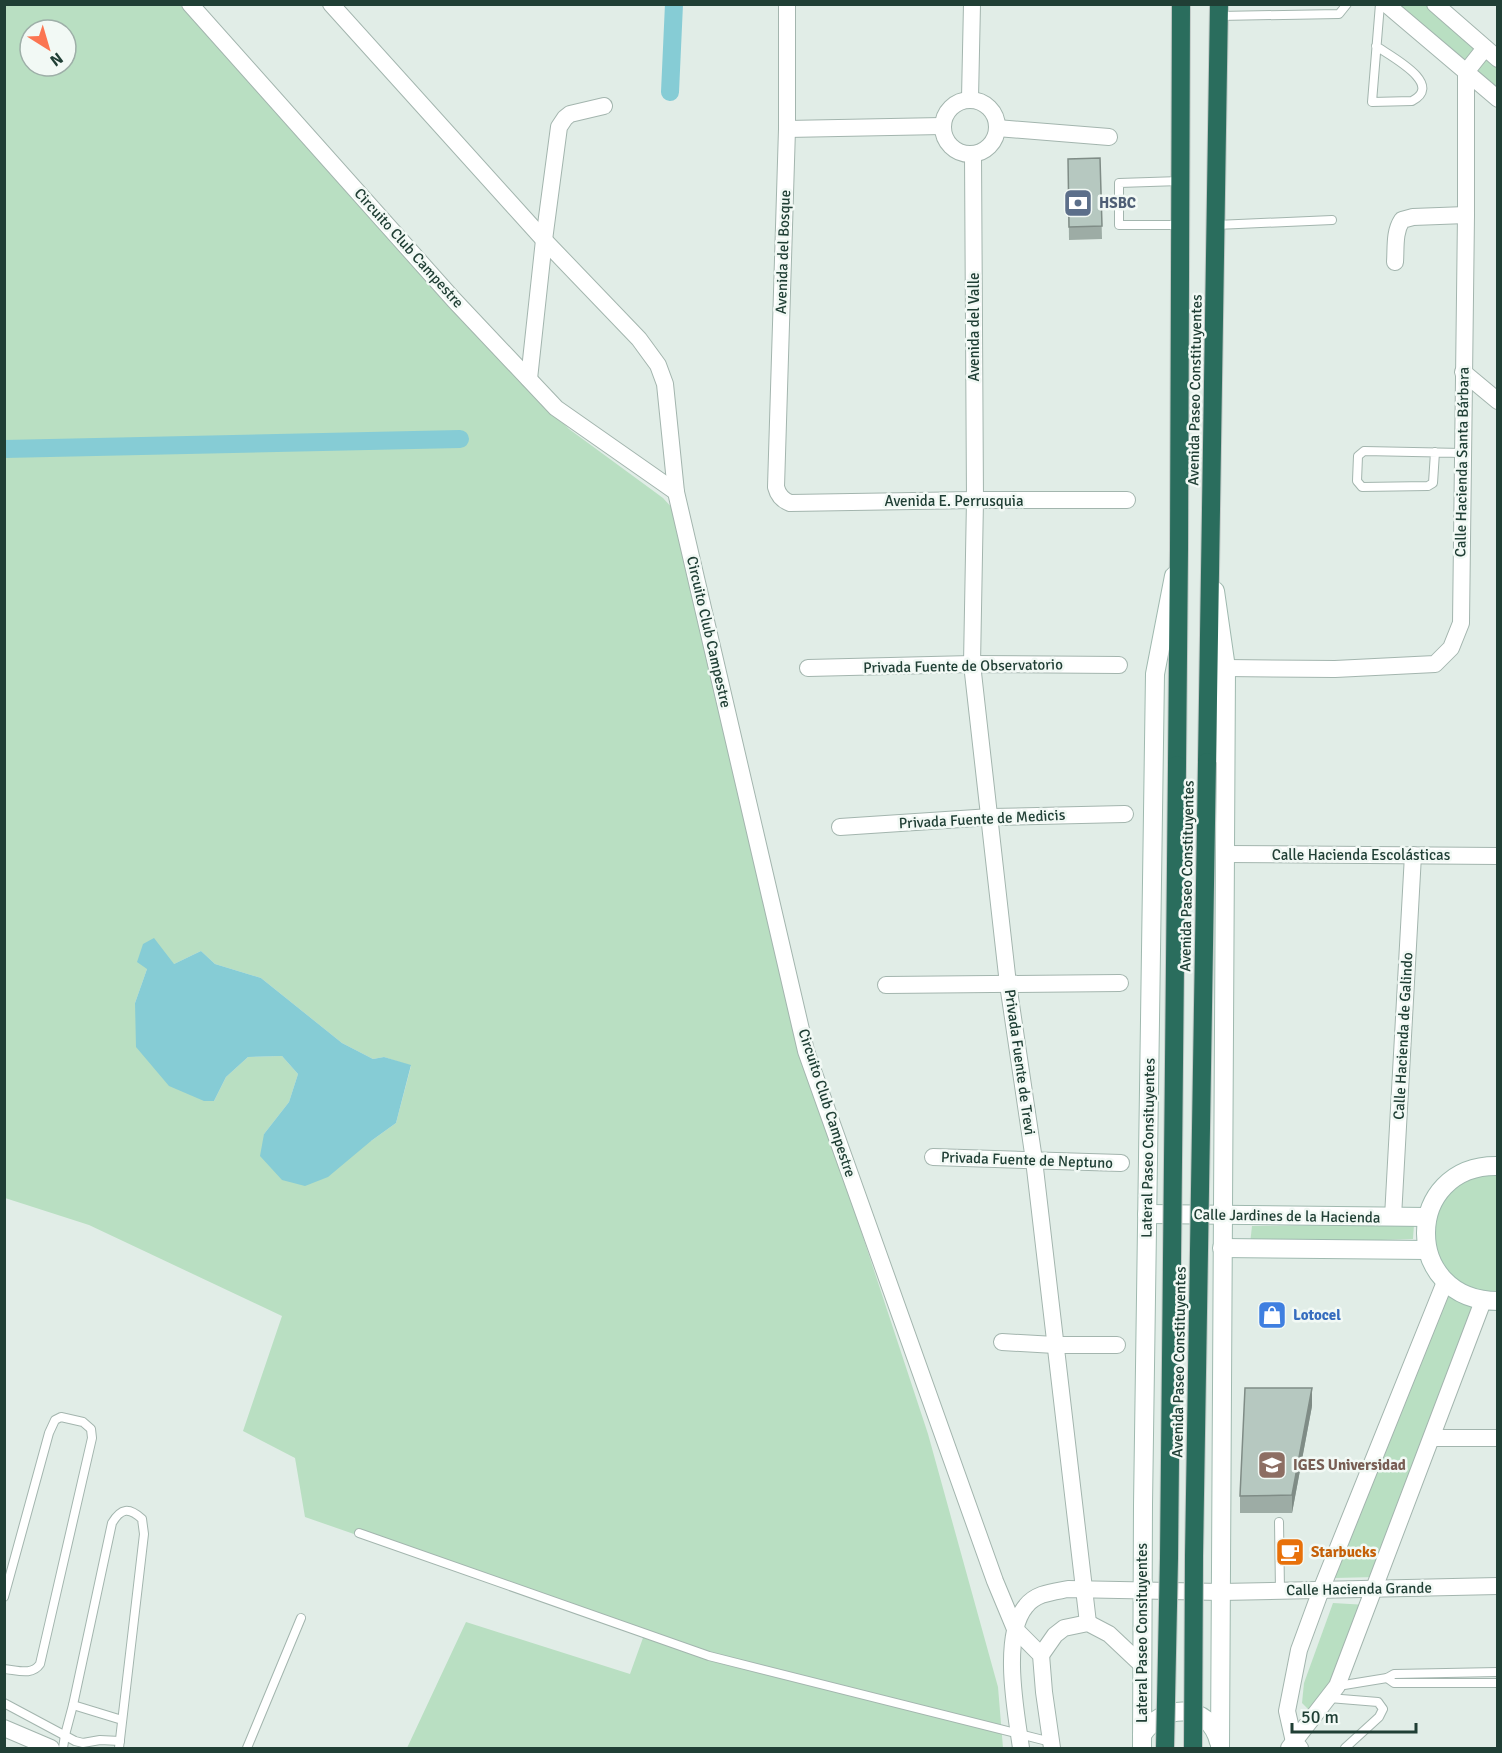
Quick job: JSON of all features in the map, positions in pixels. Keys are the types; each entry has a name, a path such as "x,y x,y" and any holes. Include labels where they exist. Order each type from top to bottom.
{"highway":[{"name":"Avenida Paseo Constituyentes","path":"1165,1749 1179,549 1180,4"},
{"name":"Avenida Paseo Constituyentes","path":"1193,1749 1194,1544 1219,10"}],"main road":[{"name":"Lateral Paseo Consituyentes","path":"1142,1742 1155,674 1179,549"},
{"path":"1210,554 1226,668 1220,1748"},
{"path":"1490,1301 1463,1294 1445,1282 1434,1268 1427,1250 1425,1236 1427,1217 1435,1199 1451,1180 1473,1169 1497,1166"},
{"name":"Calle Jardines de la Hacienda","path":"1147,1214 1427,1217"},
{"path":"1222,1248 1427,1250"},
{"path":"1142,1742 1147,1727 1161,1715 1179,1711 1198,1715 1206,1721 1213,1728 1220,1748"}],"street":[{"name":"Circuito Club Campestre","path":"190,4 454,300 556,408 676,492"},
{"name":"Circuito Club Campestre","path":"331,4 544,240 639,339 658,365 665,384 676,492 806,1051 995,1581 1015,1629 1041,1654"},
{"name":"Avenida del Bosque","path":"781,498 776,487 787,129 787,4"},
{"path":"970,99 972,4"},
{"path":"1386,4 1497,99"},
{"path":"1435,4 1491,53 1466,72"},
{"name":"Calle Hacienda Santa Bárbara","path":"1226,668 1335,669 1436,664 1451,648 1461,623 1466,72"},
{"path":"970,99 981,101 990,108 996,117 998,128 995,138 988,147 973,154 958,152 949,146 942,126 944,115 951,107 960,101 970,99"},
{"path":"529,379 559,127 570,114 604,106"},
{"path":"787,129 942,126"},
{"path":"998,128 1109,137"},
{"name":"Avenida del Valle","path":"973,154 975,500"},
{"path":"1395,262 1399,225 1402,220 1413,217 1466,215"},
{"path":"1463,372 1497,401"},
{"name":"Avenida E. Perrusquia","path":"781,498 790,503 1127,500"},
{"name":"Privada Fuente de Trevi","path":"975,500 972,664 1008,984 1034,1160 1088,1623"},
{"name":"Privada Fuente de Observatorio","path":"808,668 972,664 1119,665"},
{"name":"Privada Fuente de Medicis","path":"840,827 990,817 1125,814"},
{"name":"Calle Hacienda Escolásticas","path":"1225,854 1497,856"},
{"name":"Calle Hacienda de Galindo","path":"1393,1217 1413,855"},
{"path":"886,985 1120,983"},
{"name":"Privada Fuente de Neptuno","path":"933,1157 1122,1163"},
{"path":"1294,1746 1287,1711 1299,1650 1445,1282"},
{"path":"1294,1746 1333,1692 1376,1588 1433,1438 1490,1301"},
{"path":"1002,1342 1117,1345"},
{"path":"1433,1438 1497,1438"},
{"name":"Calle Hacienda Grande","path":"1221,1592 1497,1586"},
{"path":"1015,1629 1023,1611 1035,1598 1048,1592 1068,1589 1221,1592"},
{"path":"1052,1745 1041,1654 1055,1635 1064,1628 1088,1623 1109,1634 1143,1666"},
{"name":"Circuito Club Campestre","path":"1015,1629 1011,1666 1020,1741"},
{"path":"4,1728 51,1749"}],"lane":[{"path":"1219,10 1339,14 1347,4"},
{"path":"1376,46 1420,79 1423,85 1418,98 1412,101 1372,102 1376,46 1380,4"},
{"path":"1180,181 1119,183 1119,225 1180,225"},
{"path":"1216,225 1332,220"},
{"path":"1436,452 1433,483 1428,486 1362,487 1357,481 1358,456 1364,451 1436,452 1462,453"},
{"path":"4,1597 49,1433 55,1420 61,1417 82,1422 91,1429 92,1438 40,1664 37,1669 29,1672 4,1669"},
{"path":"4,1703 65,1735 75,1741 83,1743 100,1740 119,1745 144,1534 142,1519 135,1512 125,1510 117,1514 112,1523 65,1735 63,1749"},
{"path":"1280,1522 1280,1591"},
{"path":"358,1533 709,1656 1020,1741 1052,1745"},
{"path":"247,1749 301,1618"},
{"path":"1333,1692 1387,1678 1394,1674 1497,1672"},
{"path":"1387,1678 1394,1683 1497,1683"},
{"path":"1333,1692 1378,1702 1383,1709 1378,1717 1345,1749"},
{"path":"73,1705 122,1720"}],"green space":[{"path":"4,5 180,5 451,307 569,429 663,498 675,511 802,1052 928,1434 998,1687 1003,1748 407,1748 466,1622 630,1674 644,1635 305,1517 295,1458 243,1431 282,1316 89,1225 5,1198","holes":["201,951 215,964 261,978 342,1043 373,1059 384,1057 411,1066 396,1123 371,1141 264,1134 289,1102 298,1074 282,1056 248,1057 226,1077 214,1101 135,1003 147,969 174,964"]},
{"path":"1395,5 1426,5 1497,66 1497,92"},
{"path":"1497,1167 1497,1301 1439,1275 1431,1206 1473,1169"},
{"path":"1414,1224 1413,1239 1250,1244 1252,1226"},
{"path":"1446,1289 1477,1307 1376,1577 1334,1578"},
{"path":"1333,1603 1367,1605 1333,1684 1311,1712 1302,1703 1304,1683"}],"water":[{"path":"154,938 174,964 201,951 215,964 261,978 342,1043 373,1059 384,1057 411,1065 396,1123 328,1177 305,1186 282,1180 260,1156 264,1134 289,1102 298,1074 282,1056 248,1057 226,1077 214,1101 204,1101 169,1086 136,1047 135,1003 147,969 137,962 143,944"}],"building":[{"path":"1100,158 1102,226 1069,227 1068,159"},
{"name":"IGES Universidad","path":"1245,1388 1312,1388 1292,1495 1240,1496"}],"waterway":[{"path":"670,92 674,4"},
{"path":"4,449 460,439"}],"place":[{"name":"HSBC","path":"1078,203"},
{"name":"Lotocel","path":"1272,1315"},
{"name":"IGES Universidad","path":"1272,1465"},
{"name":"Starbucks","path":"1290,1552"}]}
